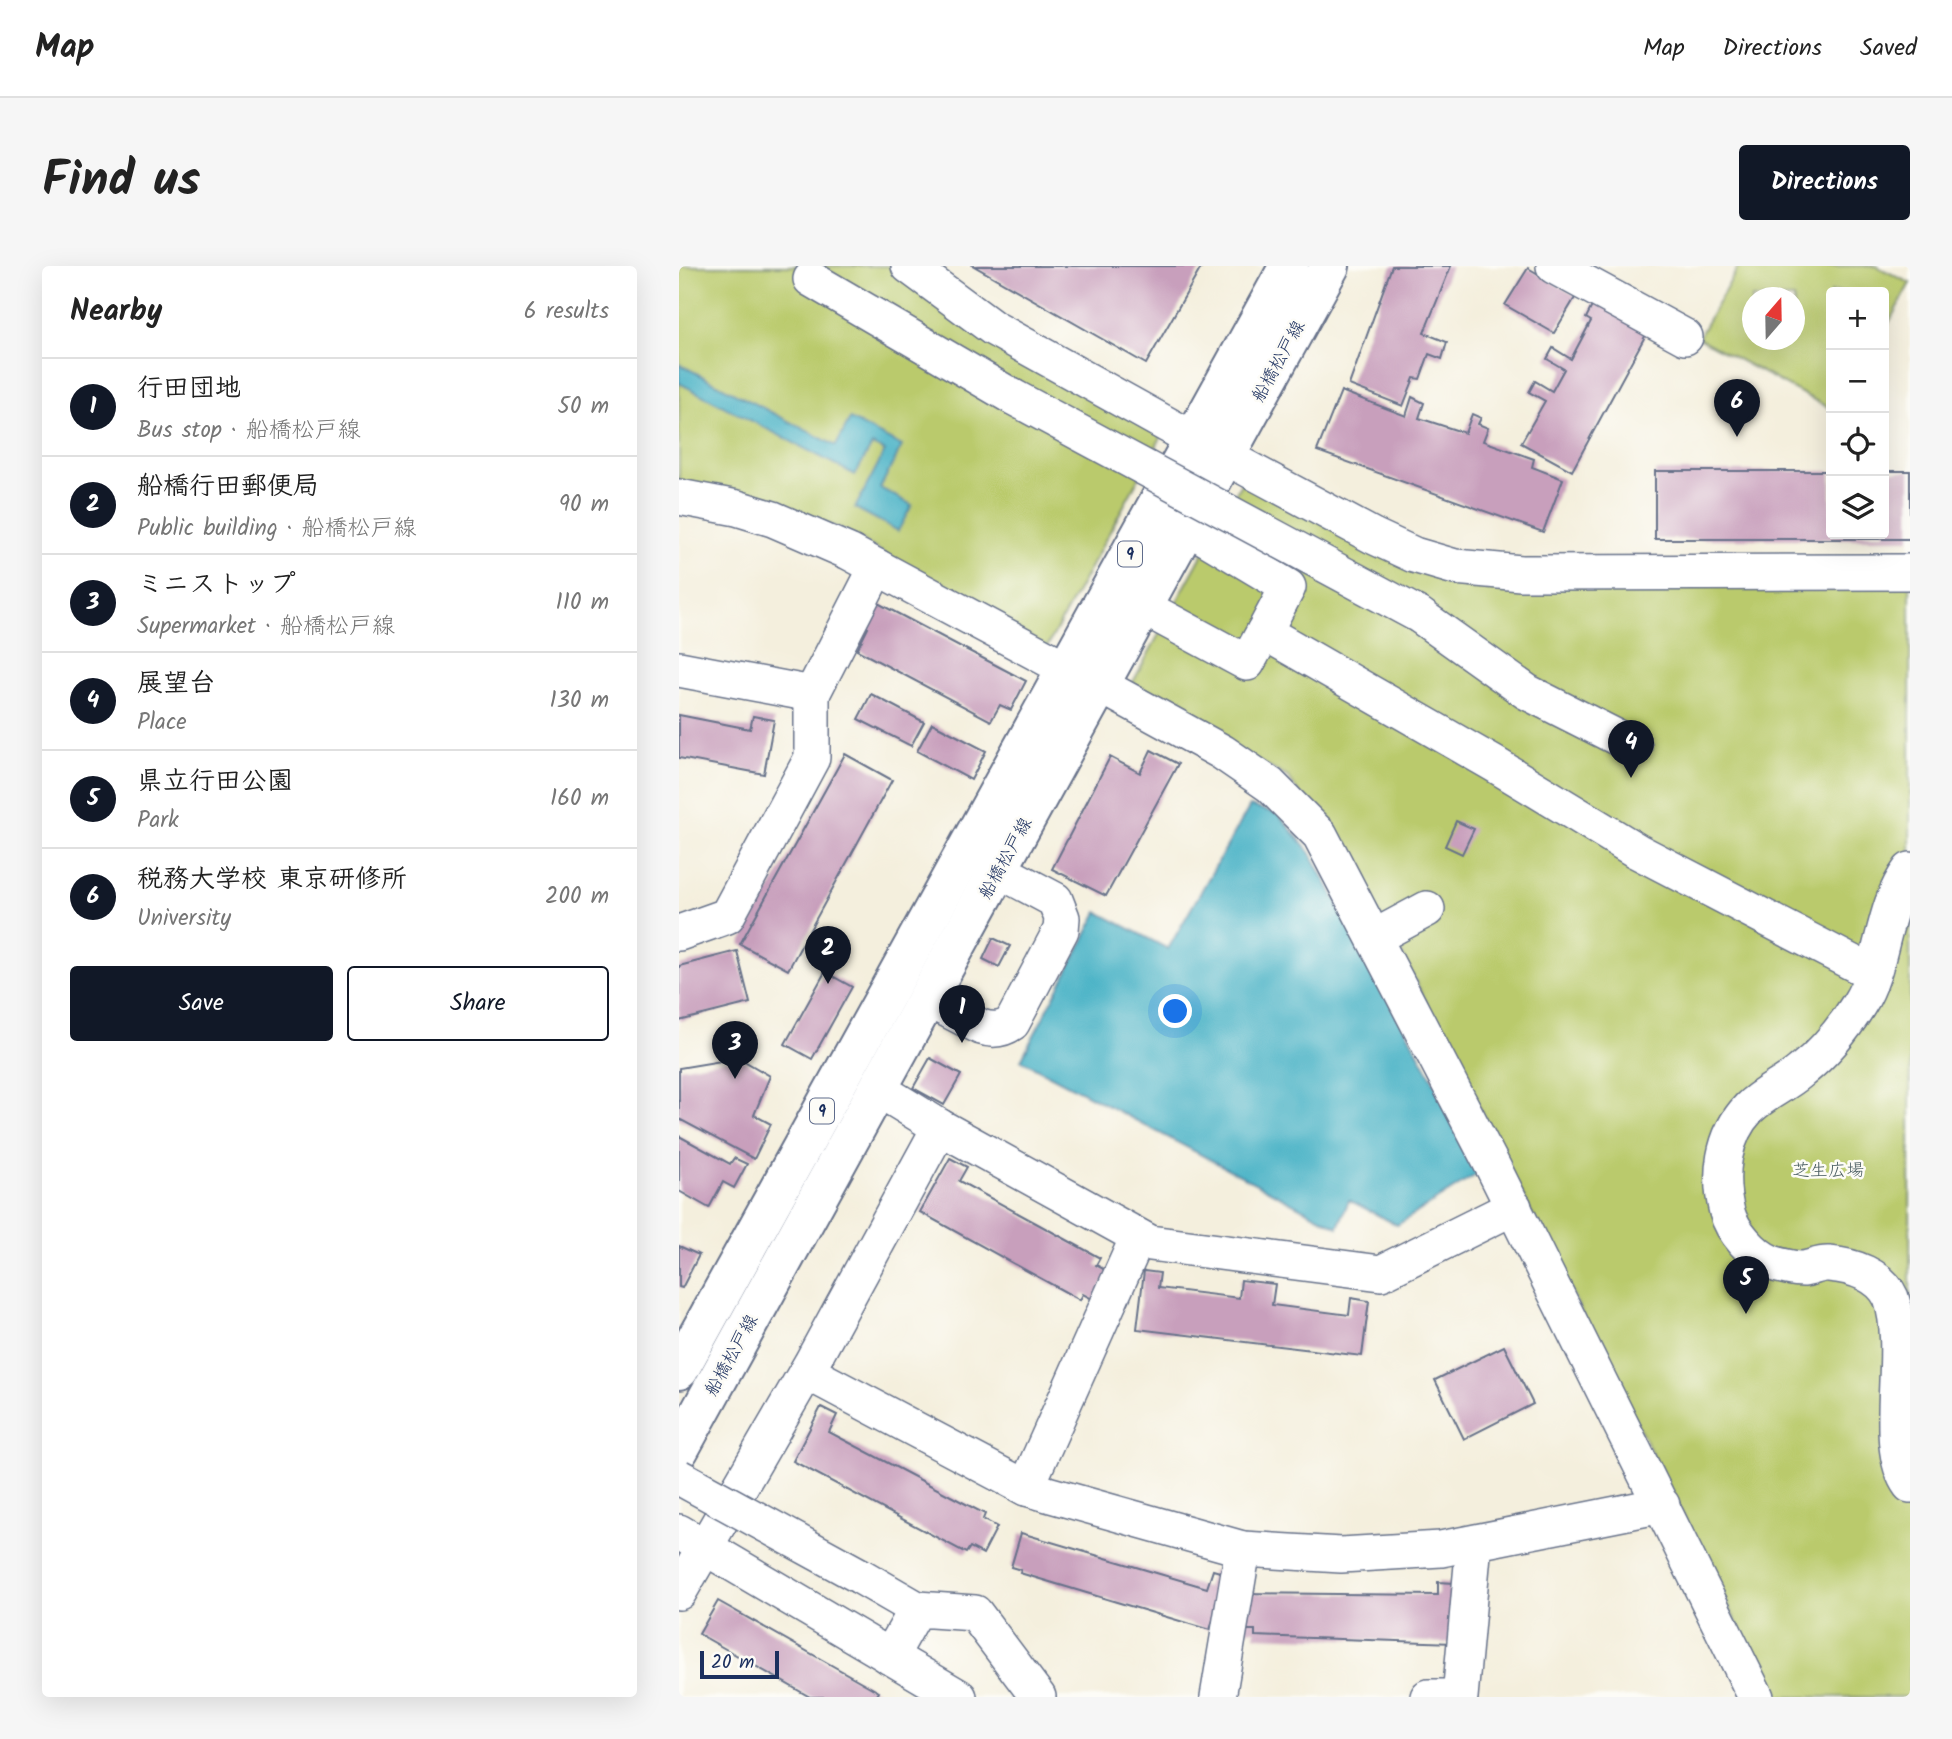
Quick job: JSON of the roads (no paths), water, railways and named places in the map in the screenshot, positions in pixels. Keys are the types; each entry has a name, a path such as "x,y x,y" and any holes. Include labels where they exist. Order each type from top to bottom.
{"main road":[{"name":"船橋松戸線","path":"1210,448 1289,266"},
{"name":"船橋松戸線","path":"679,1370 965,852 1083,677 1210,448 1330,266"},
{"name":"船橋松戸線","path":"679,1450 998,870 1083,677"}],"street":[{"path":"909,266 993,328 1373,536 1414,555 1455,567 1521,573 1910,572"},
{"path":"1554,266 1685,337"},
{"path":"811,279 1013,397 1419,615 1527,692 1634,746"},
{"path":"679,497 737,508 773,519 877,567 1222,752 1270,785 1320,835 1514,1207 1756,1697"},
{"path":"1158,615 1247,663 1264,632 1288,587 1201,536"},
{"path":"679,933 727,916 812,758 812,694 877,567"},
{"path":"1264,632 1494,764 1637,851 1872,973"},
{"path":"679,669 812,694"},
{"path":"927,999 989,1030 1012,1023 1061,930 1062,918 1055,900 965,852"},
{"path":"1910,870 1887,916 1867,992 1831,1044 1799,1073 1749,1107 1737,1123 1723,1155 1723,1194 1729,1219 1742,1238 1771,1263 1803,1269 1827,1263 1853,1269 1876,1278 1891,1297 1901,1340 1898,1447 1902,1474 1910,1485"},
{"path":"1375,937 1427,909"},
{"path":"878,1089 940,1127 1150,1243 1381,1273 1514,1207"},
{"path":"679,1592 692,1539 722,1517 807,1372 940,1127"},
{"path":"1025,1488 1137,1237"},
{"path":"807,1372 1025,1488 1243,1549 1341,1555 1441,1549 1662,1505"},
{"path":"679,1477 917,1609 975,1613 1038,1697"},
{"path":"692,1539 959,1697"},
{"path":"1428,1697 1459,1697 1474,1543"},
{"path":"1218,1697 1243,1549"},
{"path":"890,1657 917,1609"}],"water":[{"path":"679,364 836,446 850,419 902,446 880,488 912,505 898,531 855,508 885,451 872,445 855,475 679,383"},
{"path":"1250,806 1278,814 1310,852 1482,1171 1397,1225 1349,1200 1338,1227 1021,1060 1098,912 1168,949"}],"place":[{"name":"税務大学校 東京研修所","path":"1737,437"},
{"name":"展望台","path":"1631,778"},
{"name":"船橋行田郵便局","path":"828,984"},
{"name":"行田団地","path":"962,1043"},
{"name":"ミニストップ","path":"735,1079"},
{"name":"県立行田公園","path":"1746,1314"}],"park label":[{"name":"芝生広場","path":"1828,1170"}]}
